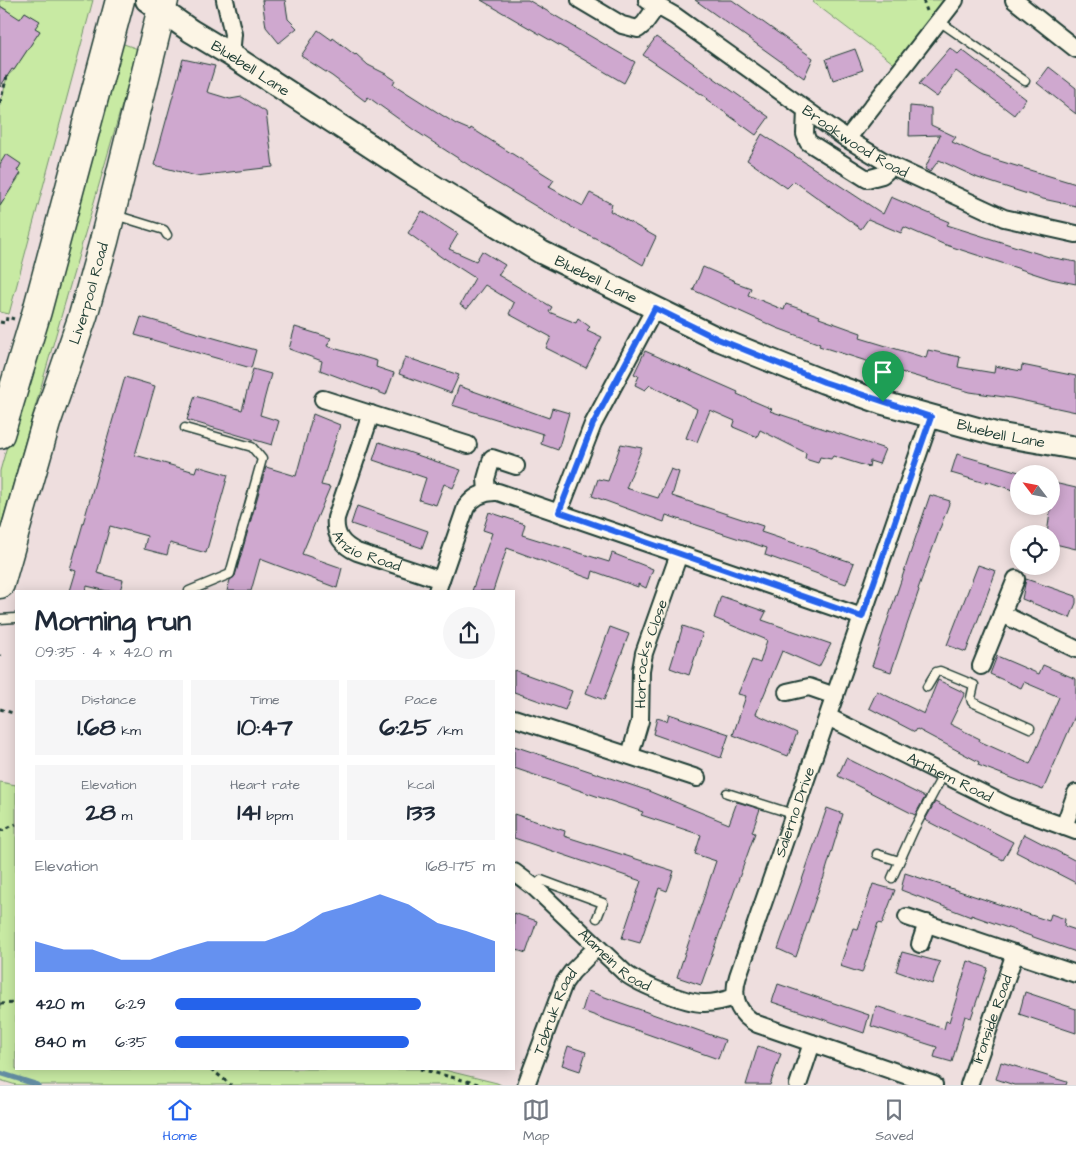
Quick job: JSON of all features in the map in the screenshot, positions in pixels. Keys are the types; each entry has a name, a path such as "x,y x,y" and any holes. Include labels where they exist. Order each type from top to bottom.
{"highway":[{"path":"0,434 37,311 120,0"},
{"name":"Liverpool Road","path":"0,584 46,423 83,316 110,214 158,3"}],"street":[{"path":"225,0 233,34 231,55"},
{"name":"Brookwood Road","path":"580,0 622,25 638,29 644,24 652,3 675,16 846,139 892,166 1004,218 1076,234"},
{"path":"846,139 955,0"},
{"path":"1014,0 1076,48"},
{"name":"Bluebell Lane","path":"158,3 196,34 480,216 541,252 718,339 807,376 931,417 996,434 1076,448"},
{"path":"806,110 805,134 808,142 867,179 882,175 892,166"},
{"path":"559,512 593,424 655,308"},
{"path":"323,399 468,445"},
{"name":"Anzio Road","path":"371,414 335,524 338,536 346,546 357,552 439,586"},
{"name":"Salerno Drive","path":"735,998 736,982 931,417"},
{"path":"487,492 486,479 492,458 516,466"},
{"path":"439,586 466,507 473,499 487,492 504,493 862,617"},
{"name":"Horrocks Close","path":"630,755 640,721 641,670 646,644 680,554"},
{"path":"977,676 1016,579"},
{"path":"1002,614 1076,649"},
{"path":"786,692 809,688 835,696"},
{"name":"Arnhem Road","path":"828,717 1008,806 1070,829"},
{"path":"515,718 697,778"},
{"path":"1070,829 1076,793"},
{"name":"Alamein Road","path":"515,873 534,887 625,973 640,983 698,1003 735,998"},
{"path":"907,917 1076,974"},
{"path":"920,944 927,923"},
{"name":"Tobruk Road","path":"526,1085 564,983 572,972 597,947"},
{"name":"Ironside Road","path":"969,1085 1015,952"},
{"path":"735,998 742,1013 752,1021 934,1085"},
{"path":"798,1085 812,1043"}],"lane":[{"path":"939,21 1025,81"},
{"path":"110,214 164,230 167,235"},
{"path":"185,428 252,447 262,459 230,574 191,590"},
{"path":"0,618 15,618"},
{"path":"927,687 936,672 940,671 977,676 971,698 972,702 1030,728"},
{"path":"892,878 914,829 943,775"},
{"path":"727,793 794,814"},
{"path":"877,854 899,862"},
{"path":"534,887 541,880 603,902 597,918"}],"path":[{"path":"0,103 7,76"},
{"path":"0,322 6,323 7,317 16,319"},
{"path":"0,709 15,714"},
{"path":"0,831 15,824"},
{"path":"0,1004 15,1002"},
{"path":"212,1070 232,1085"},
{"path":"424,1070 482,1085"}],"green space":[{"path":"0,0 93,0 9,314 0,312 0,206 21,174 6,155 0,164 0,99 3,95 7,76 14,70 40,31 35,28 39,21 25,12 13,30 7,10 0,6"},
{"path":"815,0 955,0 901,69 813,2"},
{"path":"121,43 138,49 0,529 0,471"},
{"path":"0,782 15,785 15,1070 444,1070 501,1085 16,1085 0,1080"}],"building":[{"path":"262,0 285,0 288,19 297,28 279,43 266,27"},
{"path":"481,0 528,0 635,62 624,83"},
{"path":"695,0 732,0 746,10 813,58 804,78"},
{"path":"0,6 20,19 25,12 40,21 35,28 40,31 14,70 12,69 0,87"},
{"path":"318,30 356,54 368,65 395,80 393,84 456,124 470,130 471,128 554,180 549,187 583,206 590,193 612,204 610,211 656,237 643,265 606,243 569,226 492,180 414,130 368,97 365,101 301,56"},
{"path":"656,37 769,117 756,135 707,98 643,55"},
{"path":"950,48 958,54 962,50 1026,99 1014,115 956,71 937,97 919,84"},
{"path":"855,49 863,70 833,80 826,59"},
{"path":"183,59 215,66 207,92 230,99 242,97 266,112 273,167 196,176 154,165"},
{"path":"1049,67 1076,88 1076,114 1037,83"},
{"path":"910,106 931,108 931,125 956,137 952,142 983,156 1076,184 1076,206 1043,199 978,178 939,160 930,172 925,169 940,135 909,136"},
{"path":"762,134 883,214 891,197 949,222 947,225 1049,257 1076,262 1076,284 1051,279 943,244 904,227 901,233 868,219 861,229 794,181 787,188 747,160"},
{"path":"6,154 21,164 17,171 21,173 0,206 0,164"},
{"path":"422,211 458,234 449,249 476,261 482,251 505,265 498,275 552,307 549,312 576,323 578,318 590,327 587,330 602,337 586,368 546,348 551,337 509,314 514,303 485,285 467,309 460,305 475,278 444,259 408,233"},
{"path":"703,267 751,288 748,295 784,310 786,304 861,333 860,338 926,358 928,350 960,357 958,367 994,373 995,366 1021,371 1022,365 1076,376 1076,412 1011,398 970,392 819,346 820,344 777,328 693,290"},
{"path":"141,317 256,350 251,368 135,335"},
{"path":"295,327 331,338 327,346 377,361 376,367 394,373 386,395 320,370 322,361 289,349"},
{"path":"645,351 738,392 737,394 772,409 770,411 885,449 879,464 870,461 869,467 833,456 831,459 820,457 818,463 805,459 806,453 760,430 757,437 733,427 735,421 710,410 697,442 686,438 697,409 650,385 645,390 635,385 639,376 634,374"},
{"path":"405,357 459,375 451,393 399,374"},
{"path":"253,369 271,374 260,415 279,421 272,445 187,420 195,396 242,410"},
{"path":"125,377 155,386 135,455 195,472 197,466 228,475 206,553 170,543 167,555 144,549 147,536 110,526 97,573 123,580 120,590 103,590 87,586 86,590 70,590 76,571 70,569"},
{"path":"459,386 549,418 552,408 569,413 558,450 541,444 543,434 452,405"},
{"path":"313,414 340,425 321,485 330,487 302,554 342,568 337,588 260,559 251,590 227,590 230,580 235,576 266,467 296,476"},
{"path":"379,442 461,470 453,488 444,484 436,505 419,500 426,478 373,460"},
{"path":"621,444 642,448 626,488 658,498 671,469 679,472 672,496 763,526 761,532 854,563 846,584 765,555 767,548 666,515 664,522 592,496 598,479 608,481"},
{"path":"957,454 1010,469 1010,489 986,481 985,483 951,473"},
{"path":"1060,484 1076,488 1076,549 1060,545 1060,525 1048,525 1050,515 1060,515"},
{"path":"930,495 950,501 918,589 891,672 872,666"},
{"path":"357,506 428,531 422,548 351,524"},
{"path":"489,512 525,524 522,535 609,562 612,553 653,569 646,588 638,584 638,587 593,571 591,579 507,548 493,590 472,590 492,533 483,530"},
{"path":"978,565 996,571 966,652 947,645"},
{"path":"1026,579 1076,596 1076,603 1070,618 1022,599"},
{"path":"721,596 766,612 762,620 831,644 819,667 782,651 756,714 797,733 788,756 733,735 746,696 738,694 752,660 760,663 767,640 714,618"},
{"path":"683,626 703,633 689,675 670,668"},
{"path":"610,627 629,634 604,700 586,693"},
{"path":"997,656 1039,674 1043,665 1076,679 1076,714 1043,790 978,765 979,762 917,729 915,732 869,708 877,691 924,714 938,680 965,693 950,724 980,739 979,741 1030,764 1059,697 1024,682 1021,688 990,674"},
{"path":"515,670 572,691 565,710 515,692"},
{"path":"669,714 729,734 721,758 653,734 657,718 667,721"},
{"path":"515,746 646,790 729,824 737,802 760,809 752,832 755,833 701,985 677,977 716,861 695,854 701,835 641,815 643,812 515,768"},
{"path":"846,758 925,797 915,815 838,776"},
{"path":"935,802 1013,842 1003,860 925,820"},
{"path":"827,808 843,814 823,880 796,957 778,949"},
{"path":"515,814 565,831 564,836 674,871 667,891 659,888 640,943 622,938 641,881 515,838"},
{"path":"1024,834 1076,861 1076,883 1016,852"},
{"path":"905,873 1049,921 1051,914 1065,919 1064,926 1076,930 1076,952 971,915 971,917 901,890"},
{"path":"873,884 895,890 882,924 878,923 862,973 840,966 853,928 858,929"},
{"path":"515,913 537,921 526,953 515,949"},
{"path":"902,952 940,962 932,984 896,971"},
{"path":"968,961 988,968 971,1018 965,1016 952,1062 934,1057 937,1047 871,1026 876,1006 944,1029 946,1021 949,1022"},
{"path":"778,984 869,1015 864,1033 772,1002"},
{"path":"588,991 725,1040 718,1059 582,1011"},
{"path":"1025,992 1076,1009 1076,1033 1019,1014"},
{"path":"568,1046 586,1052 580,1071 562,1065"},
{"path":"758,1046 781,1054 770,1085 746,1085"},
{"path":"1001,1062 1067,1082 1066,1085 1014,1085 996,1079"}],"waterway":[{"path":"0,1073 38,1085"}],"route":[{"path":"655,308 718,339 766,359 824,382 883,402 931,417 862,617 559,512 593,424 655,308"}]}
